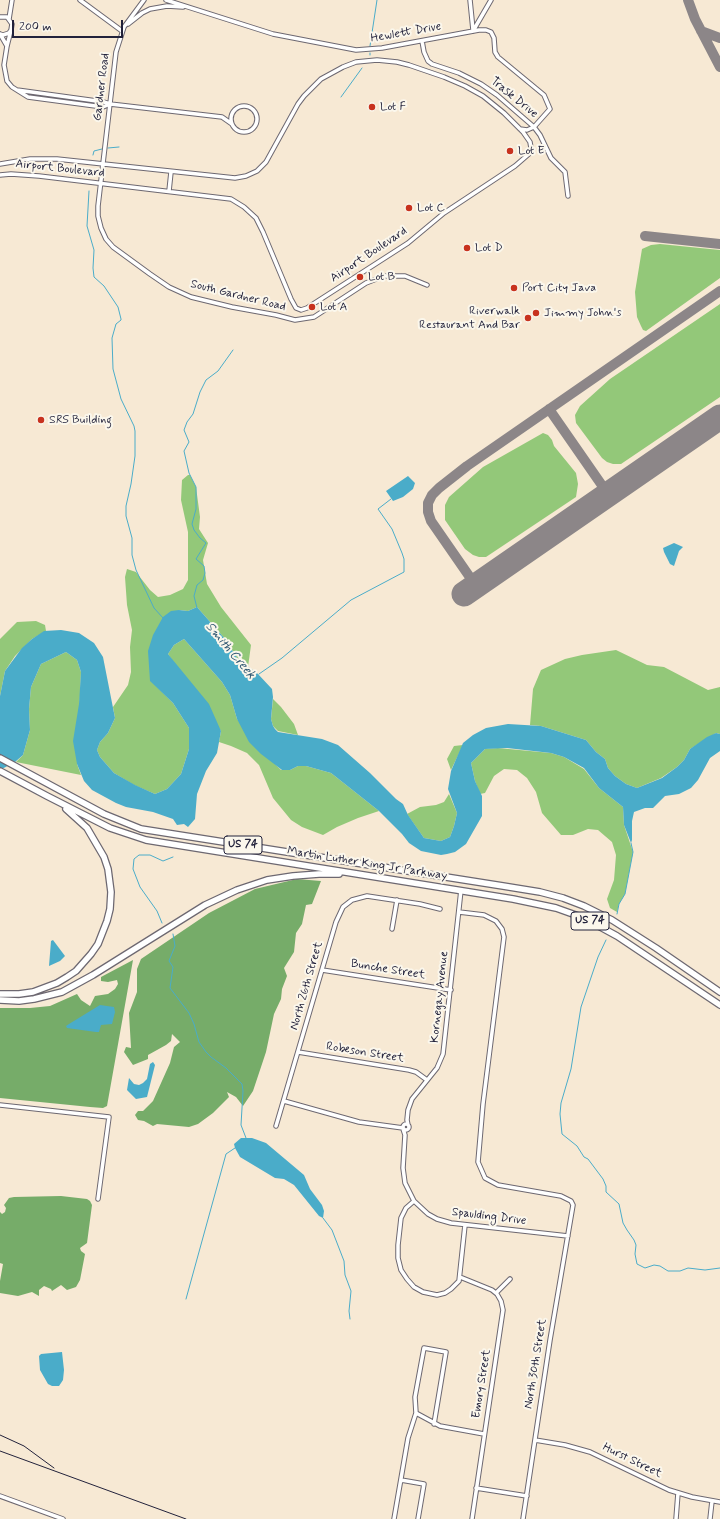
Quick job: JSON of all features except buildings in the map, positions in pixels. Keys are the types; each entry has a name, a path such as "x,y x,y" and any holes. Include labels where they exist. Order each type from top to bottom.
{"highway":[{"name":"Martin Luther King Jr Parkway","path":"0,758 104,814 141,829 540,892 563,898 595,911 612,920 720,992"},
{"name":"Martin Luther King Jr Parkway","path":"0,771 110,828 146,840 541,904 584,918 629,943 720,1005"},
{"path":"0,994 32,992 57,983 67,977 80,967 91,954 108,921 111,901 110,887 108,869 102,852 93,836 80,820 47,796"},
{"path":"0,1000 19,1001 62,992 93,975 205,905 238,890 267,880 293,876 319,874 361,875"}],"street":[{"path":"9,19 12,0"},
{"path":"80,0 123,29 142,13 154,8 177,6 196,10"},
{"name":"Gardner Road","path":"100,183 116,52 123,29 144,0"},
{"name":"Hewlett Drive","path":"166,0 273,34 356,50 382,48 473,31 486,30 491,32 494,38 495,52 498,57 544,95 550,109 534,127"},
{"path":"470,0 473,31"},
{"path":"473,31 491,0"},
{"path":"0,17 4,16 9,19 12,24 7,46 5,72 7,81 17,90 110,104 222,117 239,131 248,132 254,127 257,119 254,111 247,106 239,107 233,112 222,117"},
{"path":"0,34 6,34 11,30"},
{"path":"0,34 7,46"},
{"name":"Trask Drive","path":"422,41 424,52 428,61 432,64 459,73 481,84 497,95 534,127 540,135 551,158 565,172 568,196"},
{"name":"Airport Boulevard","path":"0,164 19,160 40,159 235,178 253,174 266,162 298,104 313,87 331,73 349,65 366,60 397,62 453,80 483,96 520,128 530,142 531,148 530,153 524,160 444,213 408,243 307,308 301,310 296,308 291,299 256,218 231,198 24,175 0,174"},
{"path":"232,124 231,117 233,112"},
{"path":"520,128 527,130 534,127"},
{"path":"169,191 171,172"},
{"name":"South Gardner Road","path":"100,183 98,216 106,239 113,247 127,258 169,287 191,297 232,307 276,314 287,319 302,320 314,317 357,288 378,278 391,275 405,276 427,285"},
{"name":"Kornegay Avenue","path":"414,1200 407,1189 404,1177 405,1126 412,1099 437,1068 444,1054 461,890"},
{"name":"North 26th Street","path":"276,1126 338,917 347,904 357,898 368,896 397,900"},
{"path":"392,929 397,900 440,909"},
{"name":"North 30th Street","path":"459,912 484,916 496,921 502,929 504,936 482,1112 478,1162 485,1178 498,1185 561,1196 571,1201 573,1205 551,1329 523,1519"},
{"name":"Bunche Street","path":"322,970 451,990"},
{"name":"Robeson Street","path":"298,1052 409,1070 416,1072 426,1080"},
{"path":"284,1101 359,1122 380,1126 405,1126"},
{"path":"0,1104 109,1116 98,1199"},
{"path":"414,1200 406,1208 400,1222 398,1253 399,1263 403,1274 419,1290 436,1295 444,1293 457,1283 460,1277 466,1225"},
{"name":"Spaulding Drive","path":"414,1200 423,1210 437,1219 446,1222 568,1236"},
{"path":"460,1277 486,1287 496,1293 510,1279"},
{"name":"Emory Street","path":"472,1519 502,1314 501,1300 496,1293"},
{"path":"394,1519 408,1438 416,1413 415,1397 424,1348 446,1352 434,1424"},
{"path":"416,1413 434,1424 446,1428 484,1434"},
{"name":"Hurst Street","path":"535,1440 565,1445 590,1452 678,1494 720,1502"},
{"path":"401,1480 424,1484 418,1519"},
{"path":"476,1488 527,1496"},
{"path":"676,1519 678,1494"},
{"path":"0,1496 63,1519"},
{"path":"710,1519 712,1500"}],"green space":[{"path":"660,244 720,250 720,278 646,331 643,330 637,317 635,292 642,249 651,245"},
{"path":"720,304 720,397 621,464 607,462 602,458 576,423 575,415 580,406 610,379"},
{"path":"543,433 548,435 554,446 576,473 578,484 576,497 486,557 473,555 465,549 445,520 445,505 449,497 483,467"},
{"path":"190,475 196,487 200,517 199,529 208,543 203,560 207,584 221,607 251,645 248,667 237,658 226,640 197,607 188,611 179,610 150,668 150,680 173,703 189,728 189,749 181,774 167,789 155,794 134,785 114,773 100,757 97,750 100,742 108,733 115,718 113,707 128,685 131,672 130,647 132,630 127,605 125,577 127,569 136,572 150,590 158,597 170,595 183,589 188,580 188,532 181,500 182,480"},
{"path":"36,621 45,625 46,631 32,639 15,656 5,671 0,696 0,639 17,622"},
{"path":"184,639 222,682 230,695 237,719 281,770 290,770 298,766 306,766 331,773 379,811 337,827 323,835 302,827 291,820 273,798 259,765 247,753 219,742 221,731 168,654 174,645"},
{"path":"616,650 647,665 664,667 708,690 720,687 720,734 716,733 690,749 684,760 677,767 661,778 637,788 626,784 615,776 608,768 605,759 596,752 586,740 541,726 530,725 533,689 541,670 565,659"},
{"path":"66,652 77,660 81,672 77,764 81,775 16,762 23,755 30,730 29,709 31,687 41,664"},
{"path":"273,699 294,724 298,735 278,731 273,726 271,719"},
{"path":"463,745 451,770 447,759 454,746"},
{"path":"498,748 551,753 564,757 584,769 599,788 623,807 624,825 633,852 625,894 619,904 617,912 610,908 607,899 614,880 616,855 612,842 598,830 588,829 573,835 561,835 542,813 536,792 527,778 517,770 504,769 494,776 485,793 480,794 471,763 485,749"},
{"path":"449,794 457,813 450,837 441,841 424,838 407,814 420,807 436,805 444,802"},
{"path":"297,879 321,881 312,904 306,905 302,924 296,933 294,952 284,968 287,976 282,989 281,999 274,1014 266,1052 253,1091 243,1106 236,1097 227,1092 229,1097 213,1113 198,1124 189,1127 157,1124 153,1126 144,1121 138,1120 135,1115 138,1111 143,1111 153,1101 170,1063 174,1047 180,1042 172,1034 171,1041 166,1045 148,1055 148,1059 133,1065 124,1052 126,1047 131,1048 129,1013 137,992 137,969 141,959 209,913 255,889"},
{"path":"133,960 107,1106 103,1108 0,1098 0,1008 50,1006 77,994 81,1000 90,1006 95,996 108,994 115,989 118,984 117,980 108,982 101,981 101,977"},
{"path":"61,1196 87,1199 92,1205 87,1243 80,1248 85,1254 80,1280 76,1287 67,1290 61,1285 52,1291 44,1286 39,1290 39,1296 32,1292 18,1296 0,1293 0,1281 3,1264 0,1263 0,1212 2,1214 5,1212 6,1208 4,1205 9,1198 14,1197"}],"water":[{"path":"408,476 415,483 413,489 403,497 393,501 386,491"},
{"path":"674,543 683,547 679,551 674,566 670,564 663,548"},
{"name":"Smith Creek","path":"197,607 226,640 237,658 258,674 272,689 273,697 271,719 275,729 278,732 322,739 338,745 403,804 408,815 424,838 441,841 450,837 457,813 448,789 451,771 463,743 473,735 486,728 508,724 541,726 586,740 596,752 605,759 608,768 615,776 626,784 637,788 662,778 684,760 690,749 707,737 716,733 720,734 720,751 710,758 698,780 691,788 679,794 665,796 653,808 645,808 634,812 631,843 624,825 623,807 599,788 584,768 564,757 551,753 507,748 485,749 471,763 475,781 482,796 482,816 466,844 455,852 441,855 421,851 409,843 379,811 331,773 306,766 298,766 290,770 282,770 261,754 249,742 237,719 230,695 222,682 184,639 174,645 168,654 209,704 221,731 217,753 206,771 197,794 195,819 188,827 184,824 177,825 173,819 153,812 126,807 116,803 92,790 84,781 77,764 73,741 79,704 81,672 77,660 66,652 41,664 31,687 29,709 30,730 23,755 15,762 0,770 0,696 5,671 22,648 32,639 44,631 61,630 79,633 94,643 103,657 115,718 108,733 100,742 97,750 100,757 114,773 135,785 155,794 167,789 181,774 189,749 189,728 173,703 150,681 148,651 153,635 163,617 171,611 188,611"},
{"path":"53,940 65,956 60,961 49,966 51,941"},
{"path":"100,1005 114,1007 115,1012 112,1024 101,1025 99,1032 67,1028 66,1026"},
{"path":"153,1062 155,1065 147,1097 136,1099 127,1090 129,1078 134,1084 139,1085 143,1083 147,1079 150,1064"},
{"path":"241,1138 252,1138 266,1143 304,1175 310,1189 322,1205 324,1211 323,1218 319,1216 294,1185 284,1179 275,1178 240,1157 234,1144"},
{"path":"62,1352 64,1370 63,1380 59,1386 52,1386 48,1384 40,1370 39,1356 41,1354"}],"waterway":[{"path":"370,46 377,0"},
{"path":"341,97 362,68"},
{"path":"108,148 119,147"},
{"path":"93,155 94,151 102,149"},
{"path":"89,191 87,226 94,250 94,277 104,286 118,307 121,320 116,324 112,338 113,369 121,399 135,431 135,456 126,506 126,516 132,538 132,555 136,570 154,608 163,618"},
{"path":"197,608 194,596 197,585 203,580 205,573 204,566 196,559 206,543 194,530 192,524 196,509 196,487 189,473 184,451 189,442 184,430 187,422 193,414 200,392 206,380 218,371 233,350"},
{"name":"Smith Creek","path":"259,674 282,658 351,600 404,572 404,559 402,553 392,529 378,509 391,499"},
{"path":"617,914 619,904 625,894 633,852 631,843"},
{"path":"162,923 157,911 140,887 133,869 134,859 139,855 150,855 163,861 173,857"},
{"path":"173,934 175,946 169,961 173,967 170,988 189,1013 199,1042 206,1052 226,1068 242,1084 241,1125 246,1138"},
{"path":"606,940 598,957 581,1007 571,1069 561,1103 560,1114 562,1134 577,1146 584,1157 588,1159 603,1179 606,1186 606,1192 619,1204 623,1223 636,1245 635,1254 637,1264 645,1268 654,1265 660,1266 668,1271 680,1271 688,1268 705,1270 720,1268"},
{"path":"186,1299 226,1154 235,1148"},
{"path":"323,1218 332,1230 344,1261 345,1275 351,1291 349,1311 350,1319"}],"taxiway":[{"path":"688,0 695,19 720,67"},
{"path":"701,31 720,38"},
{"path":"645,236 720,244"},
{"path":"476,586 431,521 428,512 428,503 432,495 467,466 720,291"},
{"path":"549,409 608,494"}],"runway":[{"path":"464,594 720,417"}],"railway":[{"path":"0,1435 24,1446 54,1468"},
{"path":"0,1451 186,1519"}],"place":[{"name":"Lot F","path":"372,107"},
{"name":"Lot E","path":"510,151"},
{"name":"Lot C","path":"409,208"},
{"name":"Lot D","path":"467,248"},
{"name":"Lot B","path":"360,277"},
{"name":"Port City Java","path":"514,288"},
{"name":"Lot A","path":"312,307"},
{"name":"Jimmy John's","path":"536,313"},
{"name":"Riverwalk Restaurant And Bar","path":"528,318"},
{"name":"SRS Building","path":"41,420"}]}
